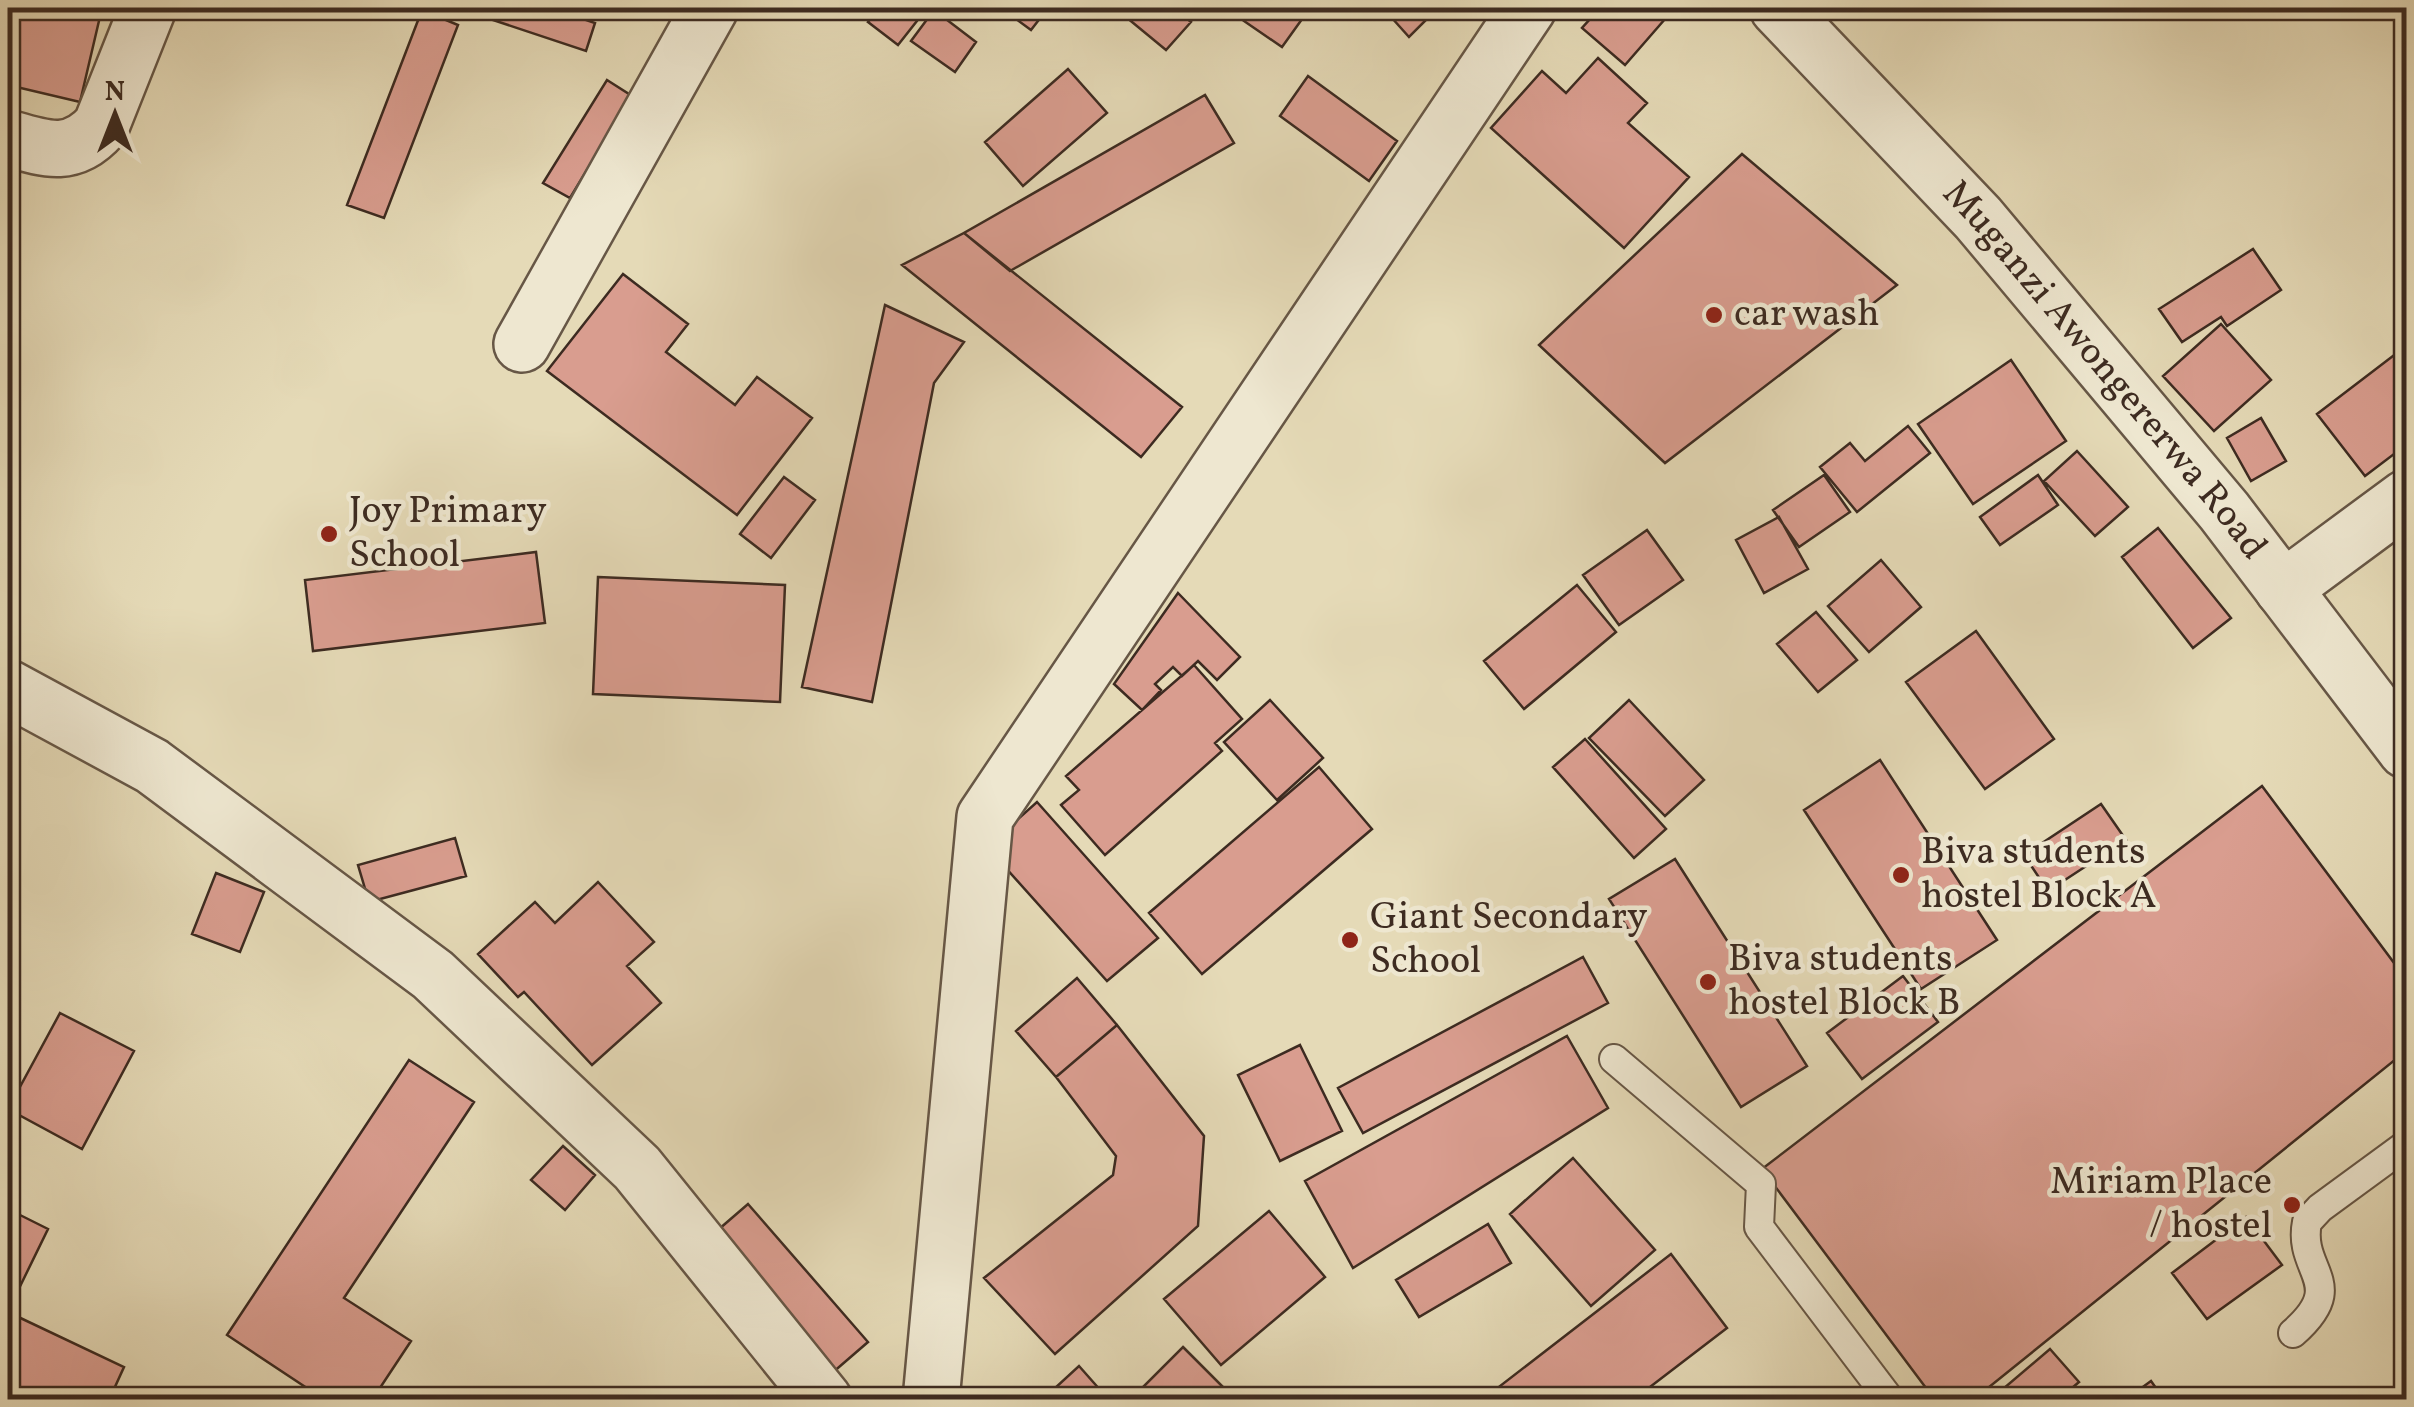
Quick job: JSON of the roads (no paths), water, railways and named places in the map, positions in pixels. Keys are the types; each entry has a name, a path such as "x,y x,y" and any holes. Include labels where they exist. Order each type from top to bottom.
{"street":[{"path":"8,138 65,148 88,141 101,126 148,8"},
{"path":"522,344 710,8"},
{"path":"931,1400 985,817 1528,8"},
{"name":"Muganzi Awongererwa Road","path":"1778,8 1978,218 2224,511 2406,750"},
{"path":"2283,589 2406,498"},
{"path":"8,688 152,766 433,976 637,1168 824,1400"}],"lane":[{"path":"1614,1058 1761,1184 1759,1227 1890,1400"},
{"path":"2293,1332 2318,1304 2321,1289 2306,1243 2306,1222 2406,1145"}],"place":[{"name":"car wash","path":"1714,315"},
{"name":"Joy Primary School","path":"329,534"},
{"name":"Biva students hostel Block A","path":"1901,875"},
{"name":"Giant Secondary School","path":"1350,940"},
{"name":"Biva students hostel Block B","path":"1708,982"},
{"name":"Miriam Place / hostel","path":"2292,1205"}]}
